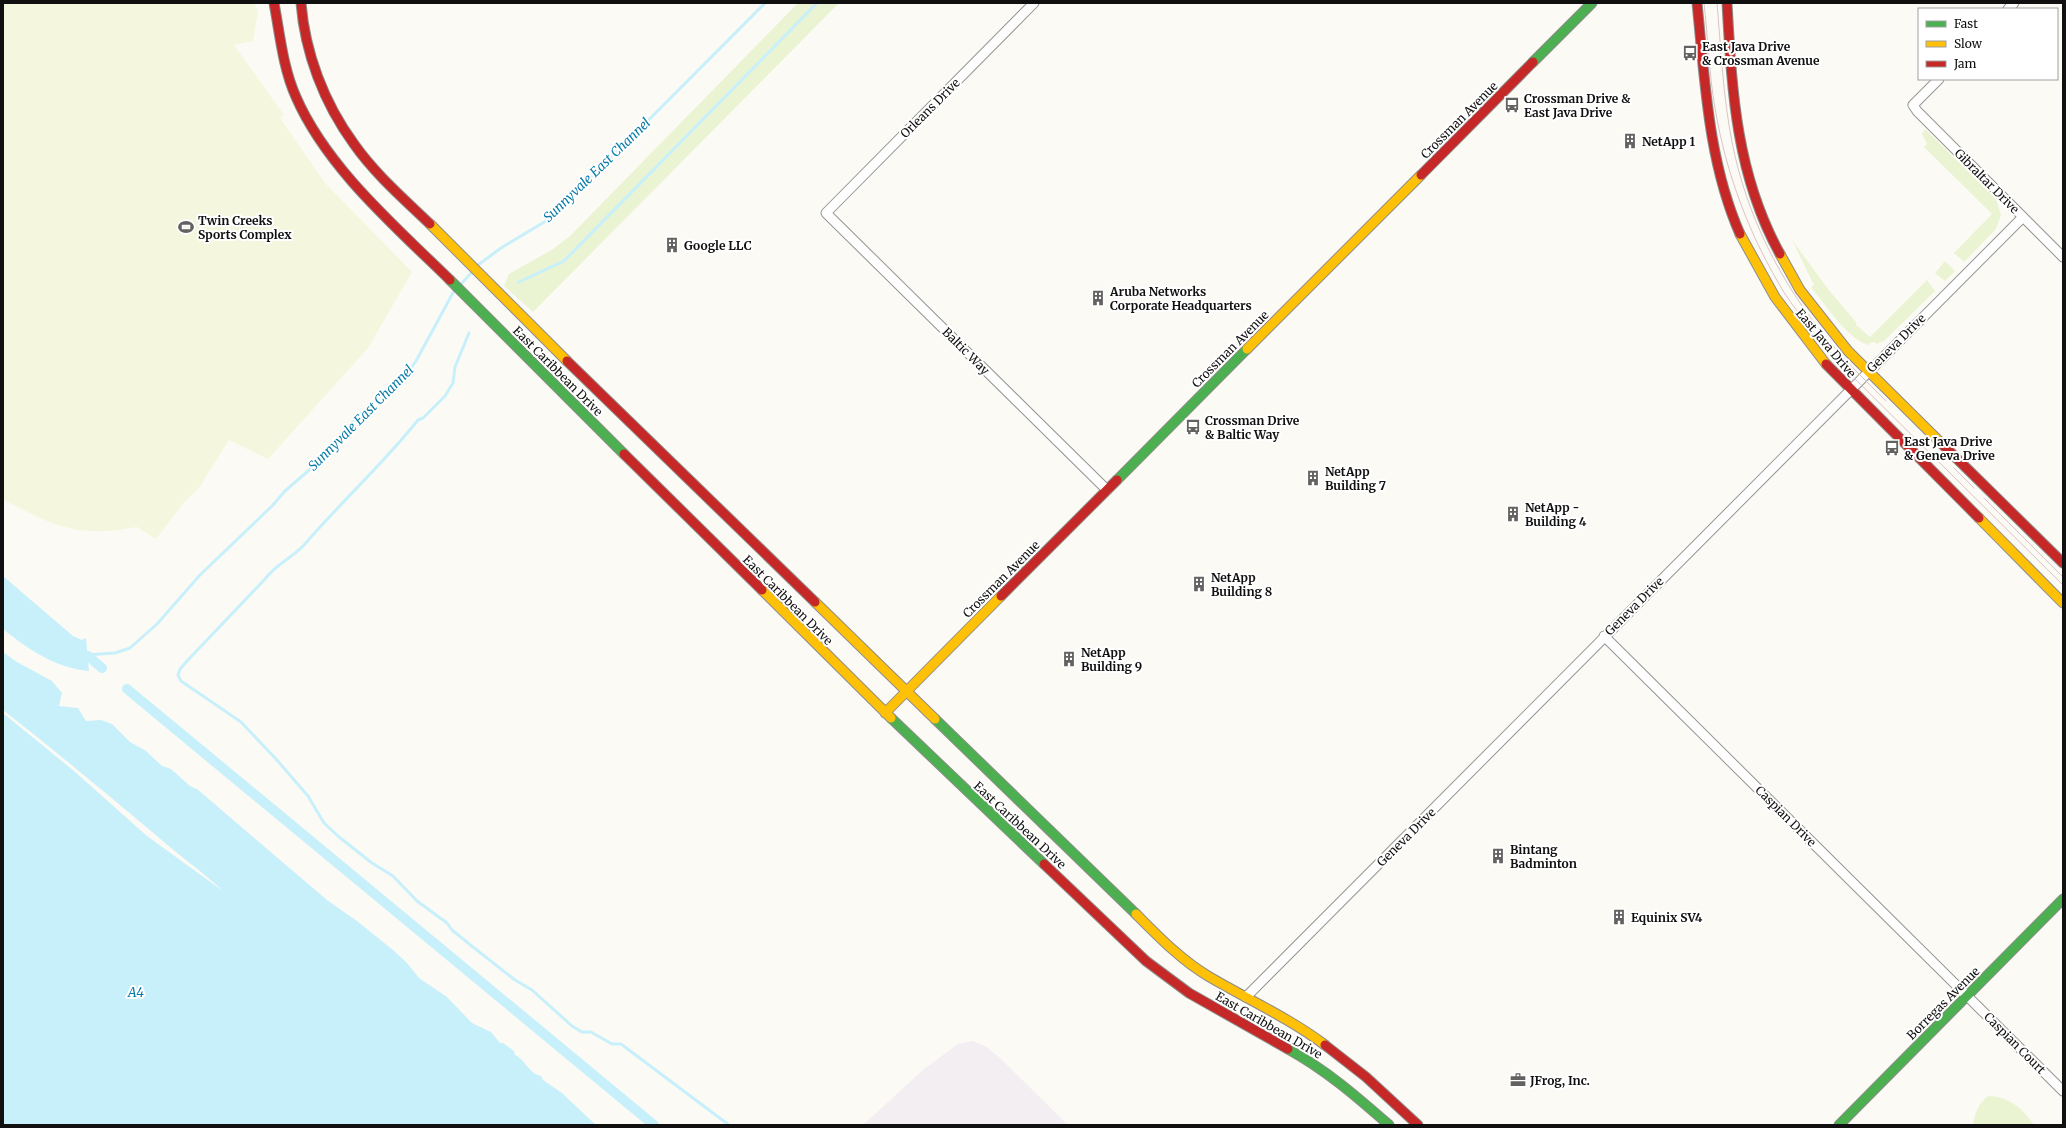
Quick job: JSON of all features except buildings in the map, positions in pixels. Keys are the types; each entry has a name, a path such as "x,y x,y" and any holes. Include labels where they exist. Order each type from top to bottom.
{"main road":[{"name":"East Caribbean Drive","path":"274,3 279,30 280,48 296,98 328,152 381,212 885,713 1146,961 1189,993 1317,1065 1347,1088 1389,1125"},
{"name":"East Caribbean Drive","path":"301,3 303,28 319,83 346,133 355,146 395,190 1165,943 1207,975 1305,1030 1340,1055 1418,1125"},
{"name":"Crossman Avenue","path":"885,713 1592,3"},
{"name":"East Java Drive","path":"1696,3 1707,102 1716,160 1729,208 1749,253 1773,295 1799,332 1850,390 2063,603"},
{"name":"East Java Drive","path":"1727,3 1732,92 1738,134 1748,175 1762,215 1779,253 1800,290 1839,340 2063,563"},
{"name":"Borregas Avenue","path":"1839,1125 2063,899"}],"street":[{"name":"Orleans Drive","path":"826,213 1034,3"},
{"name":"Gibraltar Drive","path":"1938,80 1913,105 1917,111 2063,257"},
{"name":"Baltic Way","path":"826,213 1107,490"},
{"name":"Geneva Drive","path":"1246,997 2023,217"},
{"name":"Caspian Drive","path":"1604,636 1967,995"},
{"name":"Caspian Court","path":"1967,995 2063,1091"}],"shaded area":[{"path":"973,1041 985,1046 1000,1058 1068,1125 863,1125 924,1069 958,1044"}],"green space":[{"name":"Twin Creeks Sports Complex","path":"3,3 254,3 258,11 253,41 234,45 284,115 280,118 325,183 412,272 368,348 268,459 229,440 199,488 185,501 156,539 137,527 99,531 67,528 37,517 3,499"},
{"path":"798,3 839,3 533,312 504,286 509,274 553,249 570,236"},
{"path":"1925,129 1996,199 2001,215 1996,229 1964,262 1954,253 1992,214 1924,147 1927,144 1922,134"},
{"path":"1792,240 1828,289 1856,322 1856,325 1870,337 1927,280 1935,291 1884,341 1876,344 1875,342 1869,343 1869,345 1861,342 1845,329 1811,287 1814,285"},
{"path":"1945,261 1955,271 1945,281 1935,273"},
{"path":"1988,1096 2002,1098 2015,1104 2034,1125 1973,1125 1978,1109"}],"water":[{"path":"3,576 73,636 82,640 86,638 89,671 65,666 43,657 3,629"},
{"name":"A4","path":"3,652 17,662 52,681 62,693 59,706 78,708 86,721 101,720 112,724 130,742 146,751 162,766 171,769 190,786 197,789 327,900 357,921 393,950 407,963 419,978 447,997 472,1023 491,1032 500,1043 503,1043 514,1051 515,1055 533,1072 541,1076 543,1080 562,1093 596,1125 3,1125 3,713 74,771 147,836 223,891 3,710"}],"waterway":[{"name":"Sunnyvale East Channel","path":"478,265 501,248 551,218 765,3"},
{"path":"519,282 564,261 817,3"},
{"name":"Sunnyvale East Channel","path":"461,284 472,272"},
{"name":"Sunnyvale East Channel","path":"85,655 115,653 130,648 157,624 200,575 272,506 285,491 323,458 333,442 361,413 406,375 416,361 454,291"},
{"path":"469,333 455,367 453,383 445,396 423,418 418,420 391,452 304,545 269,574 187,661 180,669 178,675 181,681 241,722 308,796 324,823 339,837 372,863 393,876 417,901 447,923 452,930 515,980 532,990 572,1026 582,1032 591,1032 612,1044 621,1044 729,1125"},
{"path":"88,656 102,668"},
{"path":"127,689 654,1125"}],"tram line":[{"path":"1704,3 1713,95 1726,157 1750,228 1785,294 1839,363 2063,585"},
{"path":"1717,3 1724,90 1732,142 1738,169 1756,221 1780,271 1810,317 1841,355 1886,401"},
{"path":"1954,468 1974,488"},
{"path":"1984,498 2063,577"}],"traffic: fast":[{"path":"1533,62 1592,3"},
{"path":"450,280 624,454"},
{"path":"1117,480 1247,349"},
{"path":"891,718 1044,864"},
{"path":"935,719 1136,914"},
{"path":"1839,1125 2063,899"},
{"path":"1288,1049 1328,1075 1389,1125"}],"traffic: slow":[{"path":"1247,349 1421,175"},
{"path":"430,224 567,361"},
{"path":"1740,234 1775,297 1826,364"},
{"path":"1780,254 1800,290 1848,351 1940,442"},
{"path":"1979,518 2063,603"},
{"path":"762,590 891,718"},
{"path":"885,713 1001,596"},
{"path":"815,602 935,719"},
{"path":"1136,914 1170,947 1198,970 1282,1017 1325,1045"}],"traffic: jam":[{"path":"274,3 282,51 288,75 296,97 309,123 325,148 364,195 450,280"},
{"path":"301,3 307,40 318,77 325,95 343,128 371,166 430,224"},
{"path":"1697,3 1706,91 1714,149 1729,206 1740,234"},
{"path":"1727,3 1734,100 1745,163 1765,224 1780,254"},
{"path":"1421,175 1533,62"},
{"path":"567,361 815,602"},
{"path":"1826,364 1979,518"},
{"path":"1940,442 2063,563"},
{"path":"624,454 762,590"},
{"path":"1001,596 1117,480"},
{"path":"1044,864 1146,961 1189,993 1288,1049"},
{"path":"1325,1045 1366,1077 1418,1125"}],"place":[{"name":"East Java Drive & Crossman Avenue","path":"1690,53"},
{"name":"Crossman Drive & East Java Drive","path":"1512,105"},
{"name":"NetApp 1","path":"1630,141"},
{"name":"Twin Creeks Sports Complex","path":"186,227"},
{"name":"Google LLC","path":"672,245"},
{"name":"Aruba Networks Corporate Headquarters","path":"1098,298"},
{"name":"Crossman Drive & Baltic Way","path":"1193,427"},
{"name":"East Java Drive & Geneva Drive","path":"1892,448"},
{"name":"NetApp Building 7","path":"1313,478"},
{"name":"NetApp - Building 4","path":"1513,514"},
{"name":"NetApp Building 8","path":"1199,584"},
{"name":"NetApp Building 9","path":"1069,659"},
{"name":"Bintang Badminton","path":"1498,856"},
{"name":"Equinix SV4","path":"1619,917"},
{"name":"JFrog, Inc.","path":"1518,1080"}]}
